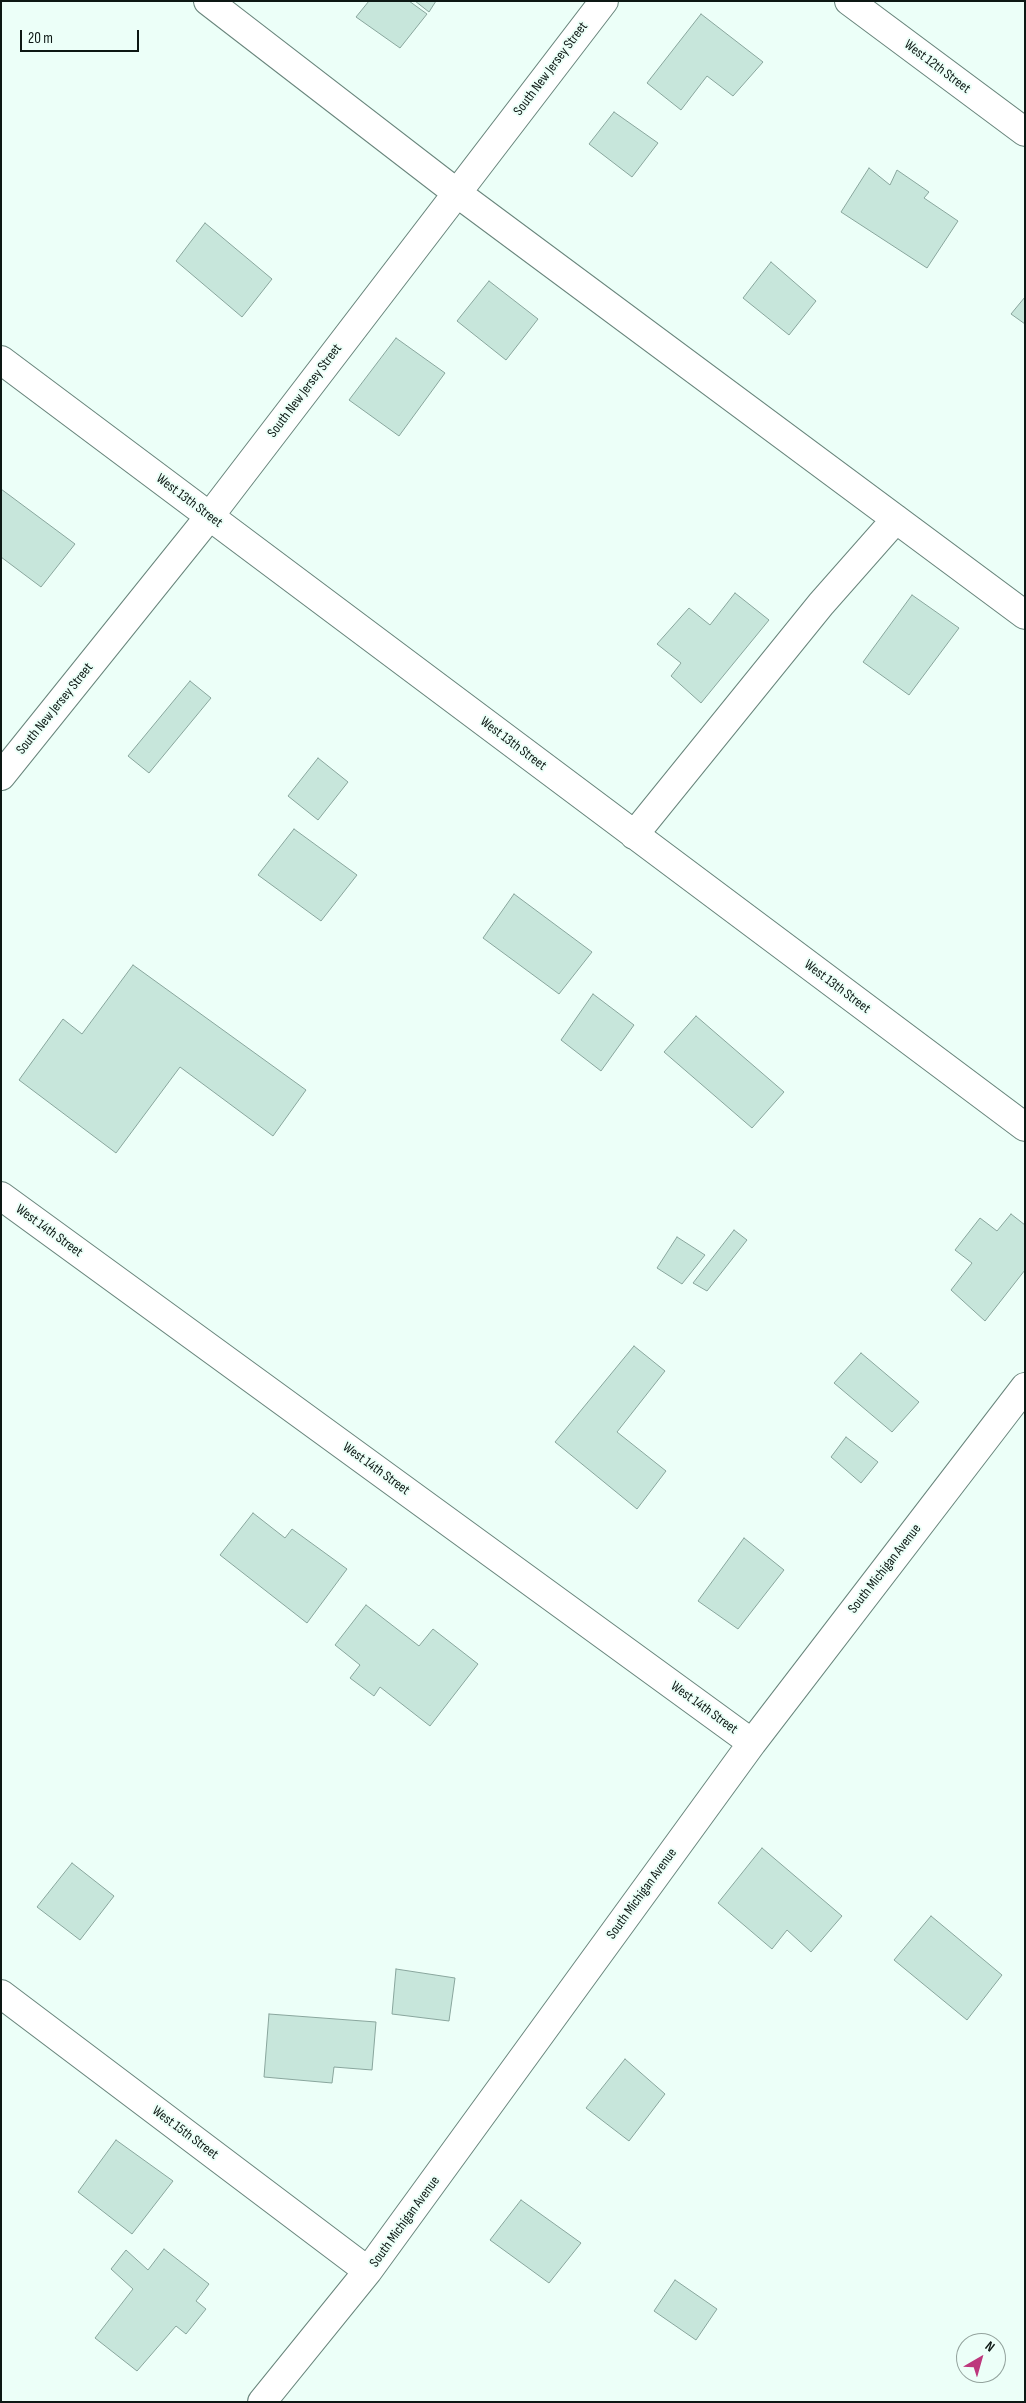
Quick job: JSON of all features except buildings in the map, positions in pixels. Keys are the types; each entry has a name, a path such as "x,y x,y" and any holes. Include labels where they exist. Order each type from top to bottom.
{"street":[{"path":"208,1 457,193 1025,615"},
{"name":"South New Jersey Street","path":"1,776 209,517 604,1"},
{"name":"West 12th Street","path":"849,1 1025,132"},
{"name":"West 13th Street","path":"1,360 1025,1127"},
{"path":"634,835 821,604 896,519"},
{"name":"West 14th Street","path":"1,1196 752,1743"},
{"name":"South Michigan Avenue","path":"262,2402 368,2271 752,1743 1025,1387"},
{"name":"West 15th Street","path":"1,1994 368,2271"}]}
